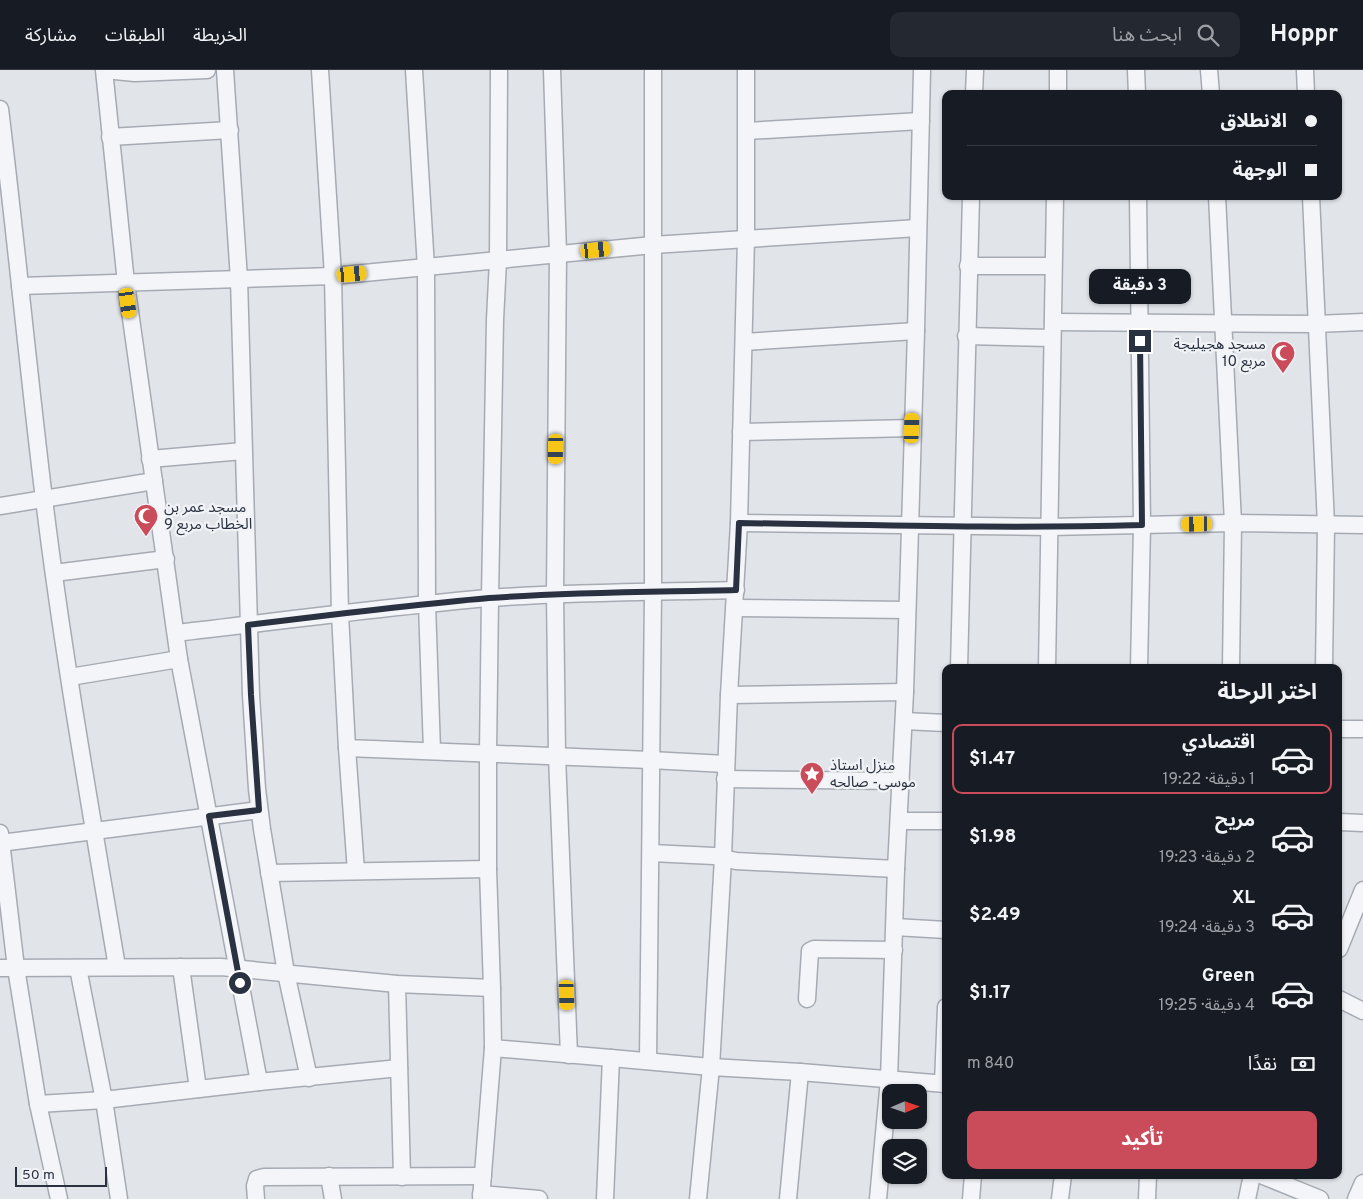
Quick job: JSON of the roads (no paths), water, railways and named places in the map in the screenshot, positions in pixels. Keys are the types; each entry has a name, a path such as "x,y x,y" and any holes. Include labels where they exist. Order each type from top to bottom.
{"street":[{"path":"207,70 135,73 105,70 110,137 126,283 176,633 259,1082"},
{"path":"225,70 239,279 248,625 259,810 286,973 309,1078"},
{"path":"320,70 333,276 340,614 356,871"},
{"path":"414,70 426,268 427,604 432,751"},
{"path":"499,70 498,260 495,320 488,753 488,869 493,1048 481,1197 539,1199"},
{"path":"552,70 558,254 555,594 558,756 569,1055"},
{"path":"648,1061 653,592 653,70"},
{"path":"698,1199 711,1067 739,523 746,238 746,70"},
{"path":"878,1199 889,1079 896,870 904,721 922,70"},
{"path":"974,90 975,70"},
{"path":"1058,70 1058,90"},
{"path":"1136,70 1137,90"},
{"path":"1209,70 1211,90"},
{"path":"1305,70 1306,90"},
{"path":"0,110 6,202 20,286 44,500 70,677 117,967"},
{"path":"747,131 921,121"},
{"path":"110,137 230,130"},
{"path":"959,664 971,200"},
{"path":"1047,664 1055,200"},
{"path":"1138,200 1142,525 1139,664"},
{"path":"1216,200 1233,523 1231,664"},
{"path":"1311,200 1326,524 1324,664"},
{"path":"20,286 333,276 653,245 918,228"},
{"path":"968,266 1053,266"},
{"path":"966,336 1140,323 1316,324 1363,322"},
{"path":"744,342 916,331"},
{"path":"741,432 912,428"},
{"path":"150,459 243,451"},
{"path":"0,506 154,481"},
{"path":"739,523 963,527 1233,523 1363,524"},
{"path":"54,572 166,559"},
{"path":"176,633 490,598 555,594 736,590"},
{"path":"735,608 907,610"},
{"path":"70,677 180,659"},
{"path":"729,695 905,692"},
{"path":"904,721 942,723"},
{"path":"1342,729 1363,729"},
{"path":"347,748 650,760 726,772 901,781"},
{"path":"59,1199 8,968 0,839 95,831 259,810"},
{"path":"899,821 942,821"},
{"path":"1342,822 1363,824"},
{"path":"651,853 714,856 736,861 896,870"},
{"path":"269,873 488,869"},
{"path":"1342,942 1363,890"},
{"path":"895,927 942,930"},
{"path":"807,999 810,951 814,948 894,950"},
{"path":"8,968 238,968 397,984 492,988"},
{"path":"78,968 104,1100 119,1199"},
{"path":"181,968 198,1089"},
{"path":"397,984 402,1177"},
{"path":"1342,1000 1363,1011"},
{"path":"493,1048 711,1067 942,1084"},
{"path":"605,1199 611,1058"},
{"path":"38,1104 104,1100 399,1068"},
{"path":"788,1199 800,1072"},
{"path":"329,1176 333,1199"},
{"path":"256,1199 255,1186 257,1179 264,1177 483,1176"},
{"path":"971,1199 973,1179"},
{"path":"1060,1199 1062,1179"},
{"path":"1147,1199 1148,1179"},
{"path":"1247,1199 1251,1179"},
{"path":"1270,1179 1313,1198"},
{"path":"1356,1199 1363,1183"}],"place":[{"name":"مسجد هجيليجة مربع 10","path":"1283,374"},
{"name":"مسجد عمر بن الخطاب مربع 9","path":"146,537"},
{"name":"منزل استاذ موسى- صالحه","path":"812,795"}]}
